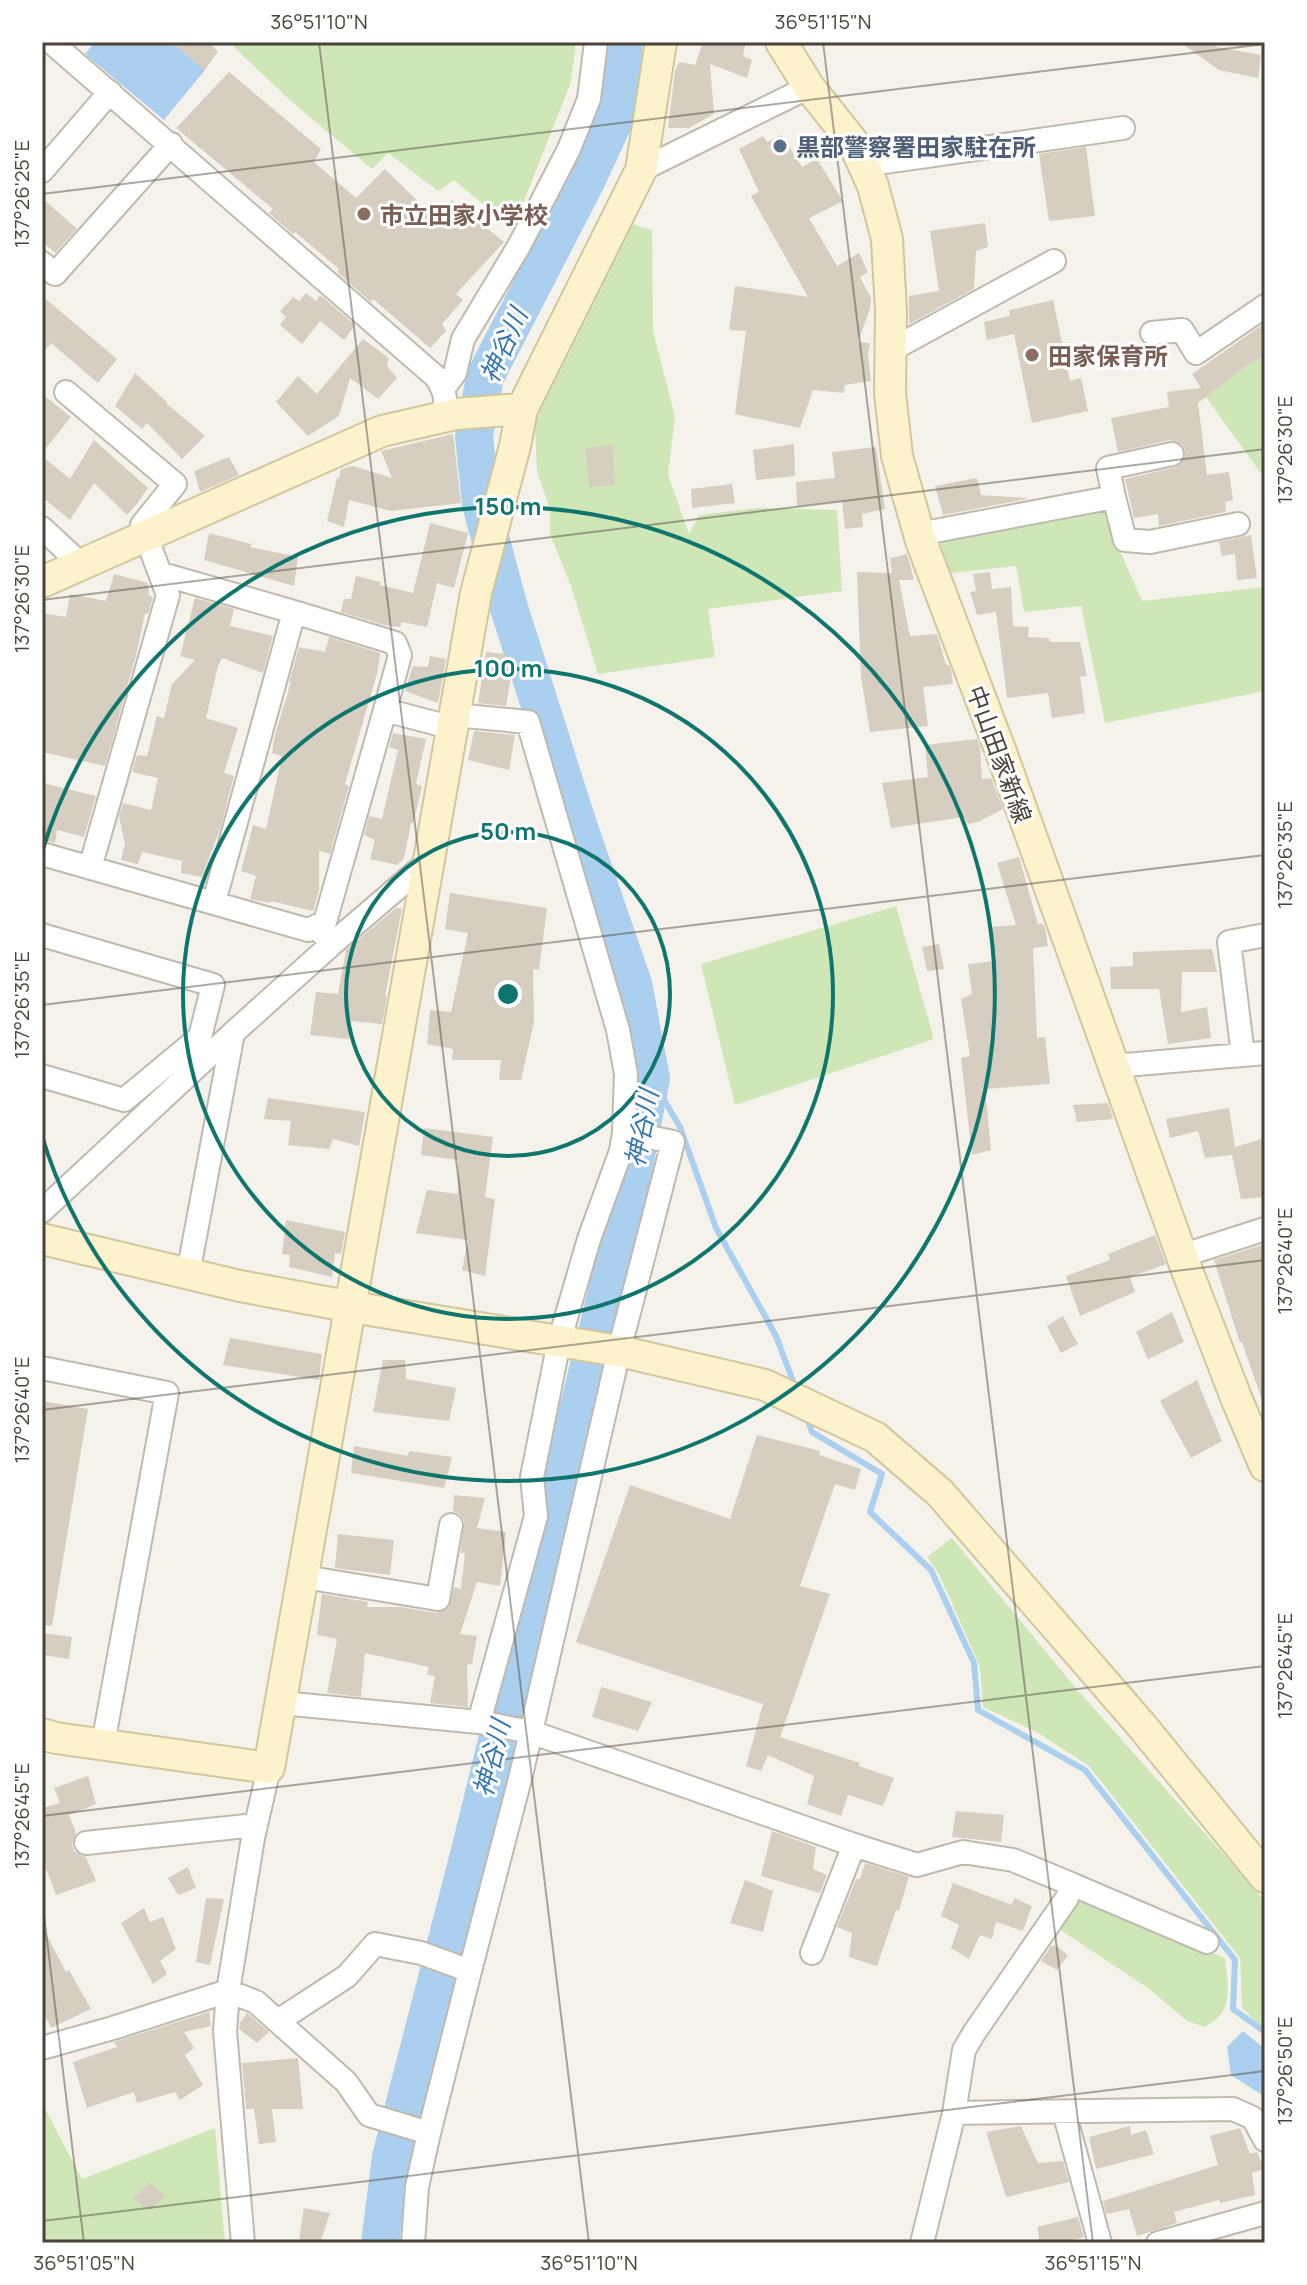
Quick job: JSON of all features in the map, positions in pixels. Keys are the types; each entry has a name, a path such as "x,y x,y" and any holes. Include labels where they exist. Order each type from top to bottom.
{"street":[{"path":"51,42 436,377 448,406"},
{"path":"448,406 463,339 519,246 569,149 589,99 596,42"},
{"path":"243,2243 225,2031 228,1991 256,1825 282,1703 476,593 515,446 514,409 641,170 661,42"},
{"name":"中山田家新線","path":"781,42 809,87 853,142 873,186 887,239 891,311 890,393 897,456 919,534 1001,752 1181,1256 1265,1466"},
{"path":"641,170 809,87"},
{"path":"42,171 110,92"},
{"path":"864,165 1123,128"},
{"path":"42,263 55,274 171,144"},
{"path":"891,350 1054,261"},
{"path":"1152,333 1182,330 1196,353 1265,306"},
{"path":"66,392 175,484 142,525 168,595 90,868"},
{"path":"42,582 382,431 448,406 514,409"},
{"path":"1172,454 1108,468 1125,540 1150,542 1238,524"},
{"path":"919,534 1114,497"},
{"path":"42,528 70,554 77,566"},
{"path":"42,854 308,930 325,922 400,655 395,643 169,576 162,579"},
{"path":"214,902 294,612"},
{"path":"385,710 454,722 528,722 618,1030 626,1074 621,1151 585,1250 562,1342 532,1477 536,1516 479,1722"},
{"path":"42,1211 233,1033 429,861"},
{"path":"316,926 332,944"},
{"path":"42,935 213,985 200,1037 124,1100 42,1076"},
{"path":"1114,1066 1254,1054 1229,942 1265,935"},
{"path":"188,1274 233,1033"},
{"path":"413,2243 417,2187 426,2132 531,1732 619,1351 673,1142 624,1132"},
{"path":"1181,1256 1265,1229"},
{"path":"42,1239 240,1286 619,1351 765,1385 875,1437 940,1493 1142,1726 1265,1877"},
{"path":"42,1368 167,1393 103,1744"},
{"path":"304,1577 438,1599 451,1525"},
{"path":"282,1703 479,1722 531,1732 917,1865 963,1852 1013,1860 1207,1942"},
{"path":"47,1740 103,1744 269,1768"},
{"path":"86,1843 256,1825"},
{"path":"812,1953 854,1845"},
{"path":"922,2243 954,2113 964,2050 1067,1898 1071,1884"},
{"path":"278,2021 347,1976 375,1944 421,1953 470,1971"},
{"path":"42,2048 228,1991 256,2002 278,2021 346,2082 369,2115 426,2132"},
{"path":"954,2113 1233,2109 1253,2118 1265,2140"},
{"path":"1064,2112 1100,2243"},
{"path":"1158,2243 1265,2213"}],"green space":[{"path":"231,42 576,42 571,82 513,229 454,180 438,191 388,153 372,169 292,102"},
{"path":"629,223 652,230 653,331 675,417 668,475 689,534 699,515 759,508 837,510 842,591 708,609 715,657 598,674 572,589 550,534 550,509 537,472 535,424 549,387"},
{"path":"1265,355 1265,479 1206,397"},
{"path":"1105,509 1142,601 1265,587 1265,691 1105,723 1081,606 1024,612 1016,566 951,573 939,539"},
{"path":"896,906 934,1039 735,1105 701,964"},
{"path":"952,1538 1075,1687 1265,1901 1265,2032 1242,2007 1240,1958 1089,1766 1038,1733 983,1707 980,1667 940,1576 927,1557"},
{"path":"1081,1895 1225,1958 1227,1997 1215,2021 1205,2027 1187,2021 1148,1988 1059,1929"},
{"path":"42,2103 82,2179 215,2128 225,2243 42,2243"}],"water":[{"path":"95,42 171,42 205,70 164,120 85,54"},
{"path":"1243,2031 1265,2049 1265,2097 1231,2075 1227,2047"}],"building":[{"path":"171,42 207,42 218,51 205,70"},
{"path":"703,42 746,42 743,56 752,60 747,78 710,64 714,114 689,128 668,128 675,71 679,62 695,65"},
{"path":"1180,42 1211,42 1217,47 1261,55 1258,78 1219,70"},
{"path":"229,72 321,149 314,162 356,198 385,169 434,217 452,200 504,242 456,294 463,300 442,324 446,331 430,348 373,299 371,302 337,272 339,269 269,213 273,209 176,128"},
{"path":"782,135 802,167 817,159 843,201 809,218 837,266 859,253 868,272 860,277 871,298 858,342 870,343 871,381 845,385 844,393 813,390 800,428 735,414 746,331 729,330 735,286 808,297 751,196 759,192 739,149 763,136 767,142"},
{"path":"1086,147 1095,216 1049,221 1039,154"},
{"path":"42,198 77,229 55,253 42,241"},
{"path":"985,223 988,247 976,251 974,289 909,324 909,296 939,291 930,231"},
{"path":"306,293 316,301 320,295 355,325 344,340 320,321 302,344 280,325 286,317 280,311 293,297 299,301"},
{"path":"42,296 117,359 98,383 51,343 42,354"},
{"path":"1053,300 1070,381 1081,378 1088,411 1032,423 1014,334 987,340 984,322 1010,316 1009,310"},
{"path":"1265,323 1265,355 1198,403 1207,475 1229,472 1233,500 1225,502 1226,512 1159,526 1158,514 1134,518 1125,479 1176,467 1185,459 1185,450 1182,444 1170,440 1118,452 1111,418 1169,407 1167,392 1201,388 1192,374"},
{"path":"363,339 389,358 387,366 397,378 378,399 350,378 339,416 308,436 276,402 298,376 317,394"},
{"path":"135,373 205,436 182,459 147,423 142,429 115,406"},
{"path":"42,394 71,417 42,453"},
{"path":"453,434 461,503 391,511 349,500 344,527 327,521 341,469 353,466 392,478 381,451"},
{"path":"94,440 148,488 127,515 94,483 70,520 42,497 42,456 70,479"},
{"path":"794,444 795,476 756,480 753,450"},
{"path":"613,445 615,485 589,487 585,448"},
{"path":"876,447 885,509 862,514 863,527 845,529 842,501 797,506 796,482 835,478 832,452"},
{"path":"229,457 239,475 200,492 194,471"},
{"path":"977,478 981,495 1027,499 943,515 935,486"},
{"path":"732,484 735,503 692,508 691,489"},
{"path":"430,523 468,533 454,588 437,583 427,627 402,622 400,627 384,625 341,612 344,599 351,599 356,576 413,593"},
{"path":"209,533 251,544 250,547 298,557 294,586 204,560"},
{"path":"1251,535 1257,578 1237,580 1235,554 1222,556 1219,542"},
{"path":"907,554 914,580 899,580 910,636 937,634 953,684 923,687 928,726 870,732 861,677 857,572 892,573 890,558"},
{"path":"990,572 992,589 1011,587 1013,626 1029,627 1028,637 1049,638 1050,642 1080,642 1087,676 1080,677 1085,713 1052,718 1048,693 1007,698 996,612 977,615 970,592 976,591 973,574"},
{"path":"114,574 148,583 149,596 153,597 148,614 145,613 105,766 42,752 42,613 66,617 70,594 106,601"},
{"path":"195,598 234,609 230,626 273,636 263,673 222,658 218,666 206,718 238,728 224,773 234,776 221,826 202,877 181,873 182,861 142,852 138,864 121,860 125,844 119,816 123,803 151,810 158,778 132,772 137,755 147,756 157,716 164,718 172,684 195,660 180,656"},
{"path":"329,637 380,653 330,854 319,851 319,890 313,911 250,899 256,876 241,871 253,825 266,829 282,756 272,753 275,735 299,647 325,652"},
{"path":"486,652 507,654 511,677 506,706 478,703"},
{"path":"430,656 446,659 438,703 405,691 413,666 428,667"},
{"path":"474,731 515,735 509,770 468,760"},
{"path":"393,733 426,739 416,784 422,786 418,804 404,858 397,865 370,859 375,840 364,835 369,816 382,819 398,750 389,747"},
{"path":"977,739 982,779 991,778 1003,809 968,824 964,817 891,828 882,783 928,777 925,745"},
{"path":"42,783 96,796 84,837 57,830 55,843 42,840"},
{"path":"1019,857 1038,924 1043,924 1045,928 1048,946 1033,948 1037,1038 1045,1037 1050,1084 985,1089 991,1150 972,1155 961,1058 970,1056 961,999 972,994 968,964 995,961 992,927 1016,925 997,863"},
{"path":"450,893 547,908 539,970 533,969 534,1022 521,1080 499,1080 501,1060 452,1060 453,1049 427,1044 430,1010 451,1012 468,933 445,929"},
{"path":"396,908 402,909 382,1024 350,1021 349,1039 310,1035 316,992 338,994 346,950"},
{"path":"939,944 944,969 927,971 922,947"},
{"path":"1212,949 1217,972 1182,972 1181,1012 1207,1007 1211,1038 1168,1044 1159,989 1111,989 1110,967 1133,966 1133,952"},
{"path":"268,1098 365,1112 359,1146 333,1139 329,1149 288,1145 291,1121 264,1119"},
{"path":"1108,1103 1113,1119 1077,1122 1073,1105"},
{"path":"1229,1108 1235,1147 1265,1138 1265,1197 1241,1199 1232,1155 1205,1158 1198,1131 1170,1138 1166,1119"},
{"path":"424,1128 493,1137 485,1197 495,1199 485,1276 462,1270 468,1240 416,1233 427,1190 458,1194 458,1160 421,1155"},
{"path":"286,1220 345,1232 341,1254 335,1253 332,1277 289,1267 290,1255 282,1254"},
{"path":"1155,1235 1166,1264 1130,1277 1135,1292 1080,1316 1066,1276 1110,1260 1108,1254"},
{"path":"1265,1244 1265,1400 1262,1400 1214,1260"},
{"path":"1172,1312 1184,1342 1148,1359 1136,1332"},
{"path":"1063,1316 1078,1344 1061,1353 1047,1326"},
{"path":"230,1338 322,1354 319,1380 223,1365"},
{"path":"383,1360 405,1360 406,1379 456,1388 449,1421 373,1412"},
{"path":"1197,1380 1222,1441 1191,1458 1160,1401"},
{"path":"42,1401 88,1409 52,1626 42,1625"},
{"path":"757,1435 820,1451 819,1455 861,1469 855,1490 835,1484 800,1586 830,1594 780,1737 860,1763 859,1766 894,1778 883,1806 848,1795 841,1816 807,1804 814,1776 768,1755 761,1771 746,1766 763,1704 576,1642 630,1485 730,1519"},
{"path":"354,1446 408,1456 409,1451 452,1457 444,1488 351,1473"},
{"path":"454,1495 485,1498 477,1528 506,1532 500,1586 477,1582 460,1634 477,1636 472,1664 467,1665 468,1707 430,1703 435,1676 427,1675 429,1667 365,1653 361,1697 327,1693 337,1639 317,1635 322,1594 368,1602 367,1607 401,1607 436,1613 448,1608 454,1587 461,1589 465,1553 460,1553 464,1521 461,1515 453,1511"},
{"path":"338,1534 394,1540 390,1575 335,1568"},
{"path":"42,1633 72,1637 69,1659 42,1655"},
{"path":"601,1687 652,1702 638,1731 592,1717"},
{"path":"88,1776 96,1804 69,1815 76,1833 72,1844 74,1851 86,1857 96,1881 56,1895 42,1858 42,1808 60,1803 54,1788"},
{"path":"956,1811 1004,1815 1001,1842 952,1837"},
{"path":"772,1831 816,1847 813,1869 827,1875 820,1893 761,1876"},
{"path":"865,1863 909,1877 877,1966 849,1957 852,1933 837,1927"},
{"path":"188,1867 196,1888 178,1895 168,1878"},
{"path":"745,1880 773,1891 763,1932 730,1923"},
{"path":"953,1883 1012,1905 1014,1898 1032,1906 1023,1931 996,1922 992,1939 980,1935 969,1959 951,1948 959,1925 941,1916"},
{"path":"206,1898 224,1899 210,1965 196,1962"},
{"path":"144,1908 150,1922 163,1917 176,1949 160,1961 167,1974 153,1984 121,1923"},
{"path":"42,1926 66,1972 69,1970 91,2009 51,2028 42,2009"},
{"path":"1051,1946 1068,1955 1057,1970 1041,1961"},
{"path":"209,2012 211,2026 184,2032 194,2048 185,2055 203,2085 180,2100 175,2092 137,2103 134,2092 87,2108 73,2062 117,2047 114,2042"},
{"path":"247,2013 269,2032 257,2043 239,2029"},
{"path":"298,2058 303,2109 272,2109 276,2142 259,2144 254,2109 246,2109 242,2063"},
{"path":"1021,2126 1038,2163 1063,2161 1069,2182 1006,2197 986,2132"},
{"path":"1130,2126 1131,2135 1146,2130 1154,2154 1096,2169 1089,2137"},
{"path":"1240,2128 1250,2154 1257,2152 1264,2169 1252,2173 1255,2195 1220,2203 1219,2200 1174,2212 1177,2223 1137,2236 1129,2209 1106,2214 1103,2201 1218,2165 1210,2136"},
{"path":"149,2182 165,2195 150,2211 133,2199"},
{"path":"304,2208 330,2213 320,2243 299,2239"},
{"path":"1078,2217 1084,2237 1066,2243 1040,2243 1037,2227"}],"waterway":[{"name":"神谷川","path":"380,2243 391,2157 471,1847 620,1239 651,1078 633,984 578,825 509,608 481,504 474,436 485,377 617,114 624,42"},
{"path":"651,1078 680,1127 716,1228 776,1336 796,1389"},
{"path":"807,1418 812,1432 882,1474 870,1512 931,1570 974,1663 978,1710 1085,1770 1235,1960 1233,2009 1265,2032"}],"place":[{"name":"黒部警察署田家駐在所","path":"780,146"},
{"name":"市立田家小学校","path":"364,214"},
{"name":"田家保育所","path":"1032,355"}]}
